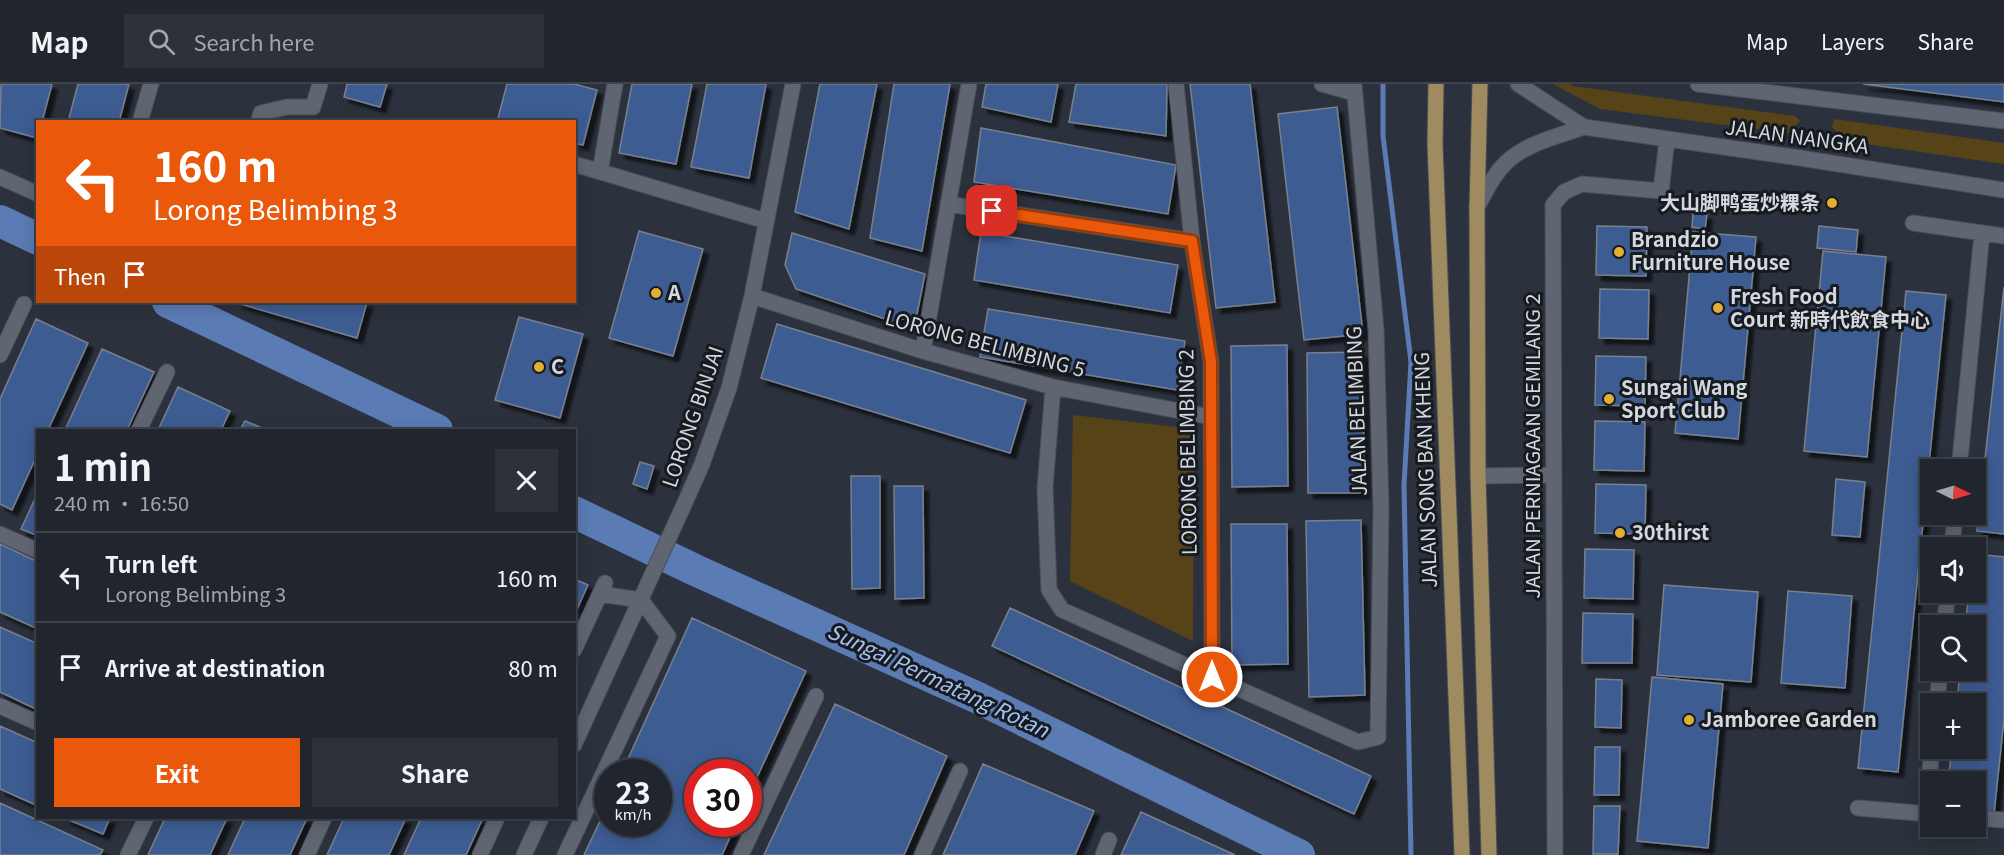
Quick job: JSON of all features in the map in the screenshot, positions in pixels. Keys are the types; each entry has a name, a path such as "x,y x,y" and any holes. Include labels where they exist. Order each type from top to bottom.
{"main road":[{"name":"JALAN SONG BAN KHENG","path":"1436,84 1435,144 1462,855"},
{"path":"1480,84 1477,207 1478,476 1489,855"}],"street":[{"path":"141,120 151,84"},
{"path":"259,120 261,113 287,107 313,107 320,84"},
{"path":"600,172 615,84"},
{"name":"LORONG BINJAI","path":"576,741 702,464 729,388 752,296 793,84"},
{"path":"923,351 969,84"},
{"name":"LORONG BELIMBING 2","path":"1176,84 1192,241 1211,362 1212,677"},
{"path":"1322,84 1354,88"},
{"name":"JALAN NANGKA","path":"1518,84 1584,127 1810,159 2004,190"},
{"path":"1698,84 2004,121"},
{"name":"JALAN BELIMBING","path":"1212,677 1358,742 1378,737 1381,507 1376,330 1354,88"},
{"name":"JALAN NANGKA","path":"1477,207 1500,168 1513,156 1527,148 1584,127"},
{"name":"JALAN PERNIAGAAN GEMILANG 2","path":"1555,855 1553,205 1564,192 1582,184 1661,191 1667,139"},
{"path":"576,165 766,221"},
{"path":"0,177 36,193"},
{"path":"948,204 1192,241"},
{"path":"1912,223 2004,236"},
{"path":"1960,459 1982,233"},
{"name":"LORONG BELIMBING 5","path":"752,296 923,351 1053,387 1211,417"},
{"path":"0,355 24,304"},
{"path":"139,429 166,372"},
{"path":"1053,387 1045,488 1049,590 1062,610 1212,677"},
{"path":"1478,476 1554,475"},
{"path":"0,534 36,550"},
{"path":"565,855 668,636 641,600 602,588 576,646"},
{"path":"741,855 816,696"},
{"path":"0,706 36,722"},
{"path":"922,855 960,771"},
{"path":"1858,808 1920,813"},
{"path":"128,855 146,819"},
{"path":"307,855 324,819"},
{"path":"480,855 497,819"},
{"path":"524,855 541,819"},
{"path":"1986,819 2004,820"},
{"path":"1102,855 1109,840"}],"shaded area":[{"path":"1553,84 1571,84 1572,86 1795,116 1800,121 1788,133 1600,109"},
{"path":"1834,119 2004,143 2004,164 1845,141 1832,127"},
{"path":"1073,415 1194,429 1193,641 1070,581"}],"building":[{"path":"1,84 52,84 43,120 36,120 36,138 0,128"},
{"path":"78,84 129,84 120,120 69,120"},
{"path":"347,84 387,84 380,107 344,97"},
{"path":"507,84 574,84 597,90 583,145 576,143 576,120 498,120"},
{"path":"632,84 692,84 676,164 619,153"},
{"path":"707,84 766,84 749,178 691,167"},
{"path":"820,84 877,84 849,229 795,212"},
{"path":"894,84 950,84 922,251 870,238"},
{"path":"986,84 1058,84 1051,122 982,107"},
{"path":"1076,84 1167,84 1166,136 1069,122"},
{"path":"1190,84 1250,84 1275,302 1216,308"},
{"path":"1863,84 2004,84 2004,102"},
{"path":"1337,107 1363,334 1304,340 1278,114"},
{"path":"981,128 1176,165 1168,214 974,182"},
{"path":"1693,213 1707,214 1705,229 1692,227"},
{"path":"1597,226 1647,227 1646,276 1596,275"},
{"path":"1819,226 1858,230 1856,252 1817,248"},
{"name":"A","path":"639,231 703,249 673,356 609,338"},
{"path":"981,232 1178,265 1170,313 974,280"},
{"name":"Fresh Food Court 新時代飲食中心","path":"1693,232 1756,237 1743,384 1680,379"},
{"path":"792,233 925,274 917,314 894,322 796,289 785,265"},
{"path":"1823,251 1886,257 1867,457 1804,451"},
{"path":"2004,287 2004,534 1977,531 1978,525 1986,525 1985,459"},
{"path":"1600,289 1649,290 1648,339 1599,338"},
{"path":"1906,291 1946,295 1929,459 1920,459 1920,525 1923,525 1898,772 1858,768"},
{"path":"237,303 367,303 357,338"},
{"path":"988,309 1185,341 1177,390 980,357"},
{"name":"C","path":"519,317 583,334 560,418 495,400"},
{"path":"36,319 88,343 48,429 36,429 36,457 12,510 0,504 0,399"},
{"path":"777,324 1026,400 1010,453 761,378"},
{"path":"1287,345 1288,486 1232,487 1231,346"},
{"path":"102,349 154,372 127,429 65,429"},
{"path":"1363,352 1364,493 1308,493 1307,353"},
{"path":"1596,356 1646,357 1645,406 1595,405"},
{"path":"1680,379 1743,384 1738,439 1675,433"},
{"path":"178,387 230,411 221,429 158,429"},
{"path":"245,421 265,429 241,429"},
{"path":"1595,421 1645,422 1644,471 1594,470"},
{"path":"640,462 654,466 647,489 633,484"},
{"path":"851,476 880,476 880,588 852,589"},
{"path":"1836,479 1865,482 1860,537 1832,535"},
{"path":"1596,484 1646,485 1645,534 1595,533"},
{"path":"894,486 923,486 924,598 895,599"},
{"path":"36,496 36,535 21,529"},
{"path":"1361,520 1365,695 1309,697 1306,521"},
{"path":"1231,524 1287,524 1288,664 1232,665"},
{"path":"0,544 36,561 36,628 0,612"},
{"path":"1585,549 1634,550 1633,599 1584,598"},
{"path":"1986,555 2004,557 2004,719 1994,814 1986,813 1986,771 1949,771 1951,759 1986,759 1986,693 1958,693 1959,681 1986,681 1986,615 1966,615 1968,603 1986,603"},
{"path":"576,580 588,585 576,612"},
{"path":"1664,585 1758,592 1751,682 1657,675"},
{"path":"1788,591 1852,596 1845,688 1781,683"},
{"path":"1010,608 1371,776 1354,814 992,646"},
{"path":"1583,613 1633,614 1632,663 1582,663"},
{"path":"692,618 806,671 762,767 762,759 684,759 684,837 730,837 722,855 584,855 594,834 594,837 672,837 672,759 628,759"},
{"path":"0,627 36,643 36,709 0,692"},
{"path":"1652,677 1723,684 1708,848 1637,841"},
{"path":"1596,679 1622,680 1621,728 1595,727"},
{"path":"835,704 947,756 904,855 764,855"},
{"path":"0,726 36,742 36,805 0,789"},
{"path":"1595,747 1620,747 1619,795 1594,795"},
{"path":"983,764 1094,811 1075,855 943,855"},
{"path":"0,803 103,850 100,855 0,855"},
{"path":"1594,806 1620,806 1618,854 1593,854"},
{"path":"1141,812 1235,855 1121,855"},
{"path":"66,819 110,819 103,834"},
{"path":"165,819 227,819 210,855 148,855"},
{"path":"245,819 307,819 290,855 228,855"},
{"path":"344,819 406,819 389,855 327,855"},
{"path":"421,819 483,819 466,855 404,855"}],"waterway":[{"path":"1383,84 1383,136 1411,362 1404,485 1411,855"},
{"name":"Sungai Permatang Rotan","path":"0,221 36,238"},
{"name":"Sungai Permatang Rotan","path":"170,303 435,429"},
{"name":"Sungai Permatang Rotan","path":"576,513 695,570 976,697 1299,855"}],"place":[{"name":"大山脚鸭蛋炒粿条","path":"1832,203"},
{"name":"Brandzio Furniture House","path":"1619,252"},
{"name":"A","path":"656,293"},
{"name":"Fresh Food Court 新時代飲食中心","path":"1718,308"},
{"name":"C","path":"539,367"},
{"name":"Sungai Wang Sport Club","path":"1609,399"},
{"name":"30thirst","path":"1620,533"},
{"name":"Jamboree Garden","path":"1689,720"}],"route":[{"path":"992,211 1192,241 1211,362 1212,677"}]}
